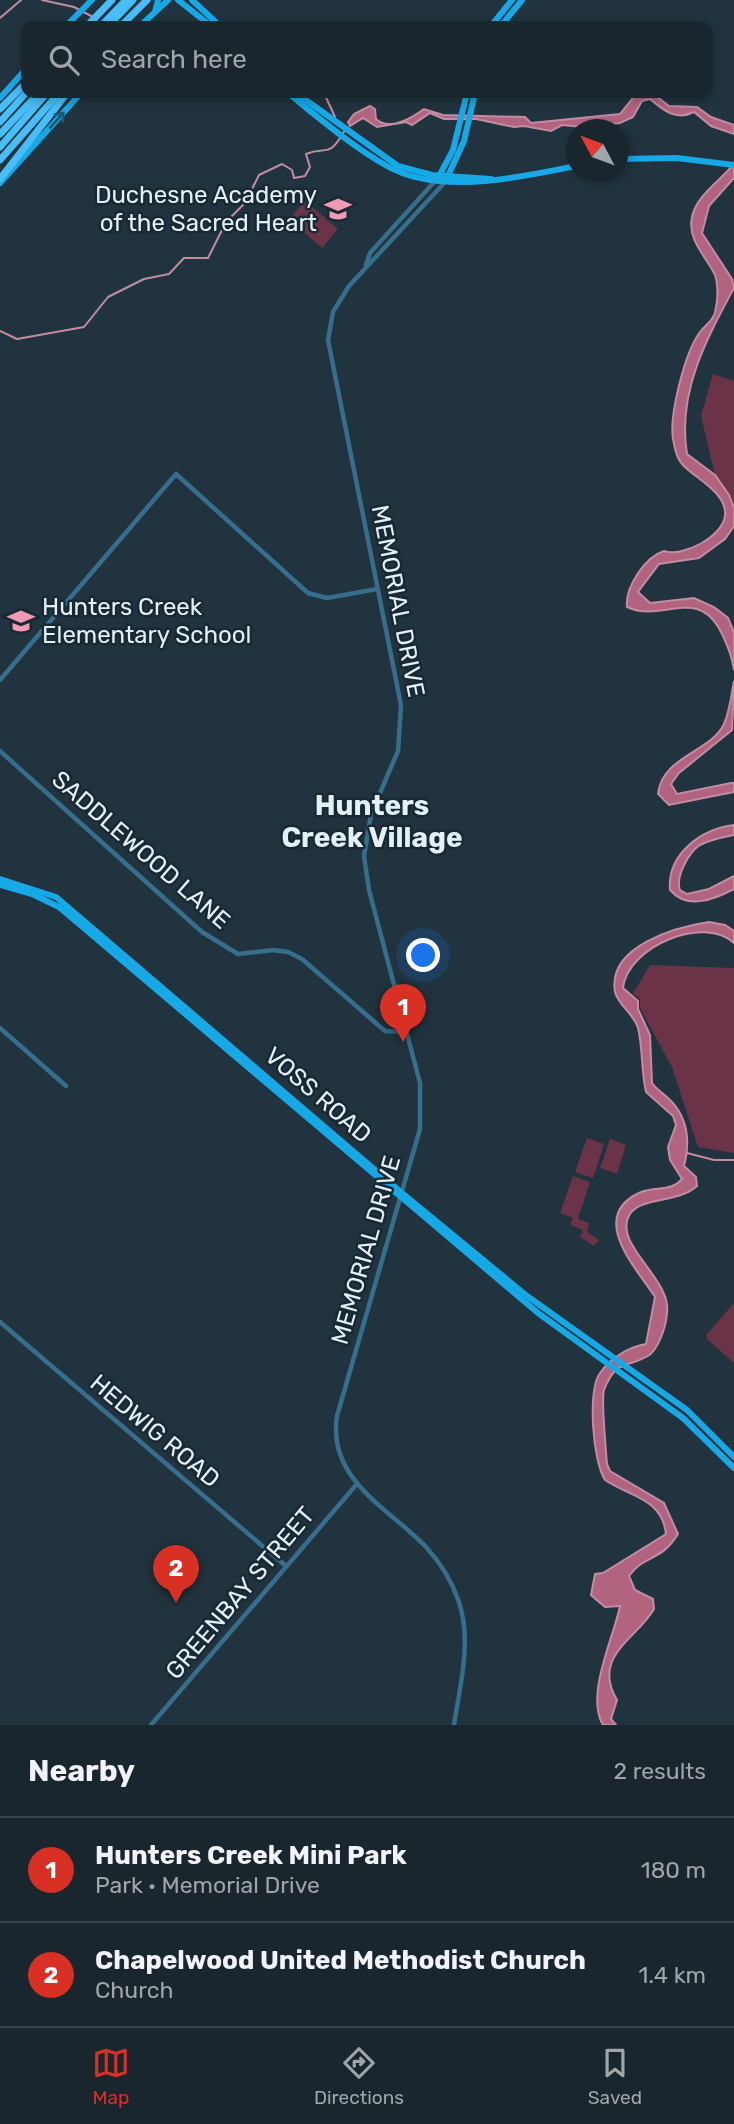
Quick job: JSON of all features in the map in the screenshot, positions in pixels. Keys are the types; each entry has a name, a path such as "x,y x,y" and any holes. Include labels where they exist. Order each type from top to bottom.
{"highway":[{"path":"92,21 112,0"},
{"path":"106,21 126,0"},
{"path":"113,21 133,0"},
{"path":"126,21 147,0"},
{"path":"0,109 21,88"},
{"path":"0,122 22,98"},
{"path":"0,134 34,98"},
{"path":"0,147 43,98"},
{"path":"0,160 55,98"},
{"path":"0,181 63,98"}],"main road":[{"path":"72,21 91,0"},
{"path":"154,13 158,0"},
{"path":"146,21 168,0"},
{"path":"178,0 209,21"},
{"path":"192,0 211,21"},
{"path":"495,21 512,0"},
{"path":"505,21 522,0"},
{"path":"0,98 21,75"},
{"path":"0,181 76,98"},
{"path":"296,98 401,173 493,180 566,168"},
{"path":"302,98 320,114"},
{"name":"MEMORIAL DRIVE","path":"443,177 460,128 466,98"},
{"name":"MEMORIAL DRIVE","path":"443,177 468,127 474,98"},
{"path":"629,158 660,157 734,165"},
{"name":"VOSS ROAD","path":"0,879 45,892 401,1196 602,1359 698,1430 734,1468"},
{"name":"VOSS ROAD","path":"0,886 61,905"},
{"name":"VOSS ROAD","path":"554,1321 607,1352 660,1391 703,1424 734,1457"},
{"path":"659,1401 660,1391"}],"street":[{"name":"MEMORIAL DRIVE","path":"443,177 370,253 366,265 340,297 333,312 328,340 401,705 402,729 398,751 366,828 364,856 420,1083 422,1112 421,1129 335,1426 342,1460 356,1485 425,1546 444,1569 454,1590 462,1614 465,1645 454,1725"},
{"name":"MEMORIAL DRIVE","path":"366,265 374,261 443,177"},
{"path":"0,680 176,474 306,592 327,598 377,589"},
{"name":"SADDLEWOOD LANE","path":"0,751 151,887 219,944 238,954 288,952 319,973 385,1031 406,1032"},
{"path":"0,1028 66,1086"},
{"name":"HEDWIG ROAD","path":"0,1322 286,1566"},
{"name":"GREENBAY STREET","path":"151,1725 356,1485"}],"shaded area":[{"path":"633,98 659,98 669,106 697,107 711,117 734,125 734,134 711,126 694,112 688,115 670,113 650,99 642,101 633,117 629,119 571,119 620,114"},
{"path":"370,106 375,109 376,119 387,124 401,122 424,109 443,115 525,117 531,123 566,119 566,125 551,131 476,119 444,119 430,113 412,125 406,122 377,127 363,118 350,126 348,122 354,114"},
{"path":"734,164 734,178 709,206 702,233 732,279 734,288 713,327 696,368 686,410 685,431 687,454 715,475 729,495 734,508 734,526 725,539 699,558 659,564 638,592 650,603 694,598 714,607 728,618 734,632 734,670 722,634 713,619 702,611 679,608 640,611 627,607 627,599 633,582 650,559 664,551 681,551 701,544 718,530 725,515 721,499 681,462 672,433 675,403 683,370 694,342 714,315 717,299 715,275 692,233 692,217 698,202"},
{"path":"305,201 338,229 322,248 289,219"},
{"path":"713,374 734,381 734,508 715,475 701,416"},
{"path":"734,681 732,730 679,773 671,784 677,794 731,783 734,783 734,792 669,805 658,794 661,781 677,763 718,733 726,719"},
{"path":"734,825 734,835 696,848 684,865 679,885 680,890 687,894 709,889 734,876 734,889 718,897 700,901 684,900 670,890 674,865 688,846 710,832"},
{"path":"709,922 725,925 734,931 734,943 721,935 705,932 669,939 638,959 628,973 623,988 638,1001 638,1009 650,1035 652,1083 678,1109 685,1125 687,1149 684,1166 696,1177 697,1186 680,1195 635,1209 626,1225 628,1237 661,1287 667,1313 661,1337 652,1353 618,1369 608,1380 604,1390 607,1464 610,1471 664,1503 678,1534 665,1549 641,1564 629,1576 635,1590 653,1599 654,1609 619,1649 613,1660 609,1671 610,1685 617,1700 611,1719 616,1725 603,1725 598,1713 599,1682 620,1606 605,1607 591,1595 595,1574 603,1573 666,1534 663,1522 652,1506 605,1480 597,1458 593,1426 596,1382 600,1373 614,1358 646,1344 655,1297 621,1243 617,1215 625,1202 641,1192 673,1186 682,1179 670,1160 668,1147 676,1125 673,1116 646,1092 638,1028 617,997 615,976 622,962 647,942 663,934"},
{"path":"650,965 734,968 734,1153 698,1147 672,1067 640,1008 640,999 633,994"},
{"path":"587,1138 604,1144 593,1178 575,1172"},
{"path":"610,1139 626,1145 617,1174 600,1168"},
{"path":"573,1176 590,1182 578,1219 589,1223 587,1232 599,1240 594,1246 580,1237 583,1230 570,1225 573,1218 560,1213"},
{"path":"734,1303 734,1363 707,1339 706,1335"}],"waterway":[{"path":"0,18 21,0"},
{"path":"42,0 74,7 93,17"},
{"path":"326,98 335,117"},
{"path":"0,331 17,339 84,327 108,297 144,279 169,274 184,258 208,258 226,222 245,203 259,175 282,164 292,170 294,178 305,176 310,167 306,154 331,148 345,130"},
{"path":"687,1153 714,1160 734,1160"}],"place":[{"name":"Duchesne Academy of the Sacred Heart","path":"338,209"},
{"name":"Hunters Creek Elementary School","path":"21,621"},
{"name":"Hunters Creek Mini Park","path":"403,1042"},
{"name":"Chapelwood United Methodist Church","path":"176,1603"}],"district":[{"name":"Hunters Creek Village","path":"372,821"}]}
